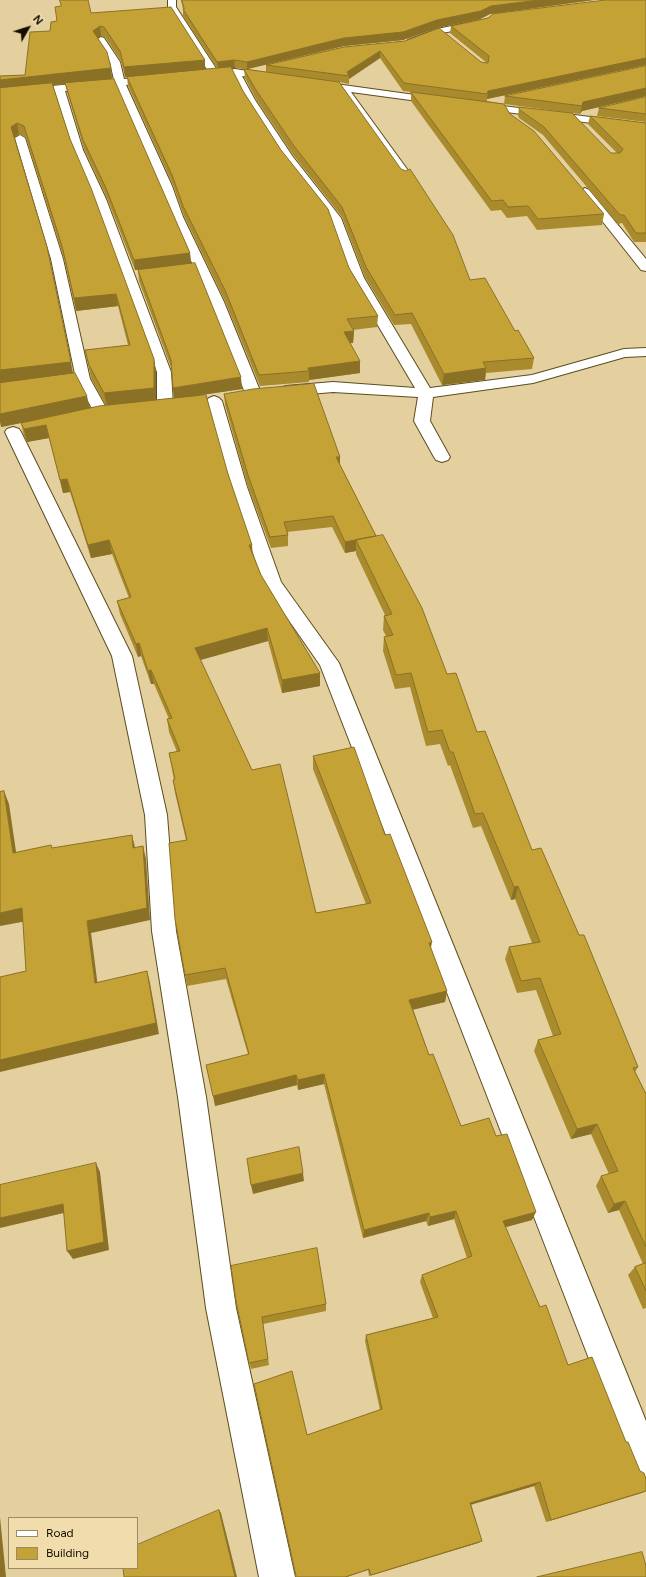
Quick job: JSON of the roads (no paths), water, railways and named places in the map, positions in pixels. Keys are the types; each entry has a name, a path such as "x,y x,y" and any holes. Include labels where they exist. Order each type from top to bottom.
{"street":[{"path":"172,0 172,7 214,73"},
{"path":"404,44 440,31 484,22 490,18"},
{"path":"440,31 450,39"},
{"path":"101,40 116,62 120,83 166,186 177,217 217,302 240,397 239,487 272,583 329,663 646,1462"},
{"path":"190,76 240,72 267,67"},
{"path":"240,72 282,79"},
{"path":"240,72 250,100 289,160 335,218 357,278 426,393 422,421 442,457"},
{"path":"0,94 167,78"},
{"path":"304,82 452,102"},
{"path":"343,88 384,143 406,176"},
{"path":"59,89 78,150 100,200 164,372 165,406"},
{"path":"471,105 507,105 573,117 646,127"},
{"path":"507,105 514,121"},
{"path":"573,117 602,110"},
{"path":"573,117 588,132"},
{"path":"20,138 57,259 83,379 100,414"},
{"path":"579,186 646,267"},
{"path":"187,270 201,268"},
{"path":"129,277 143,275"},
{"path":"240,397 333,387 426,393 533,380 624,353 646,352"},
{"path":"68,381 83,379"},
{"path":"14,432 122,656 156,814 164,931 192,1097 221,1308 277,1577"}]}
